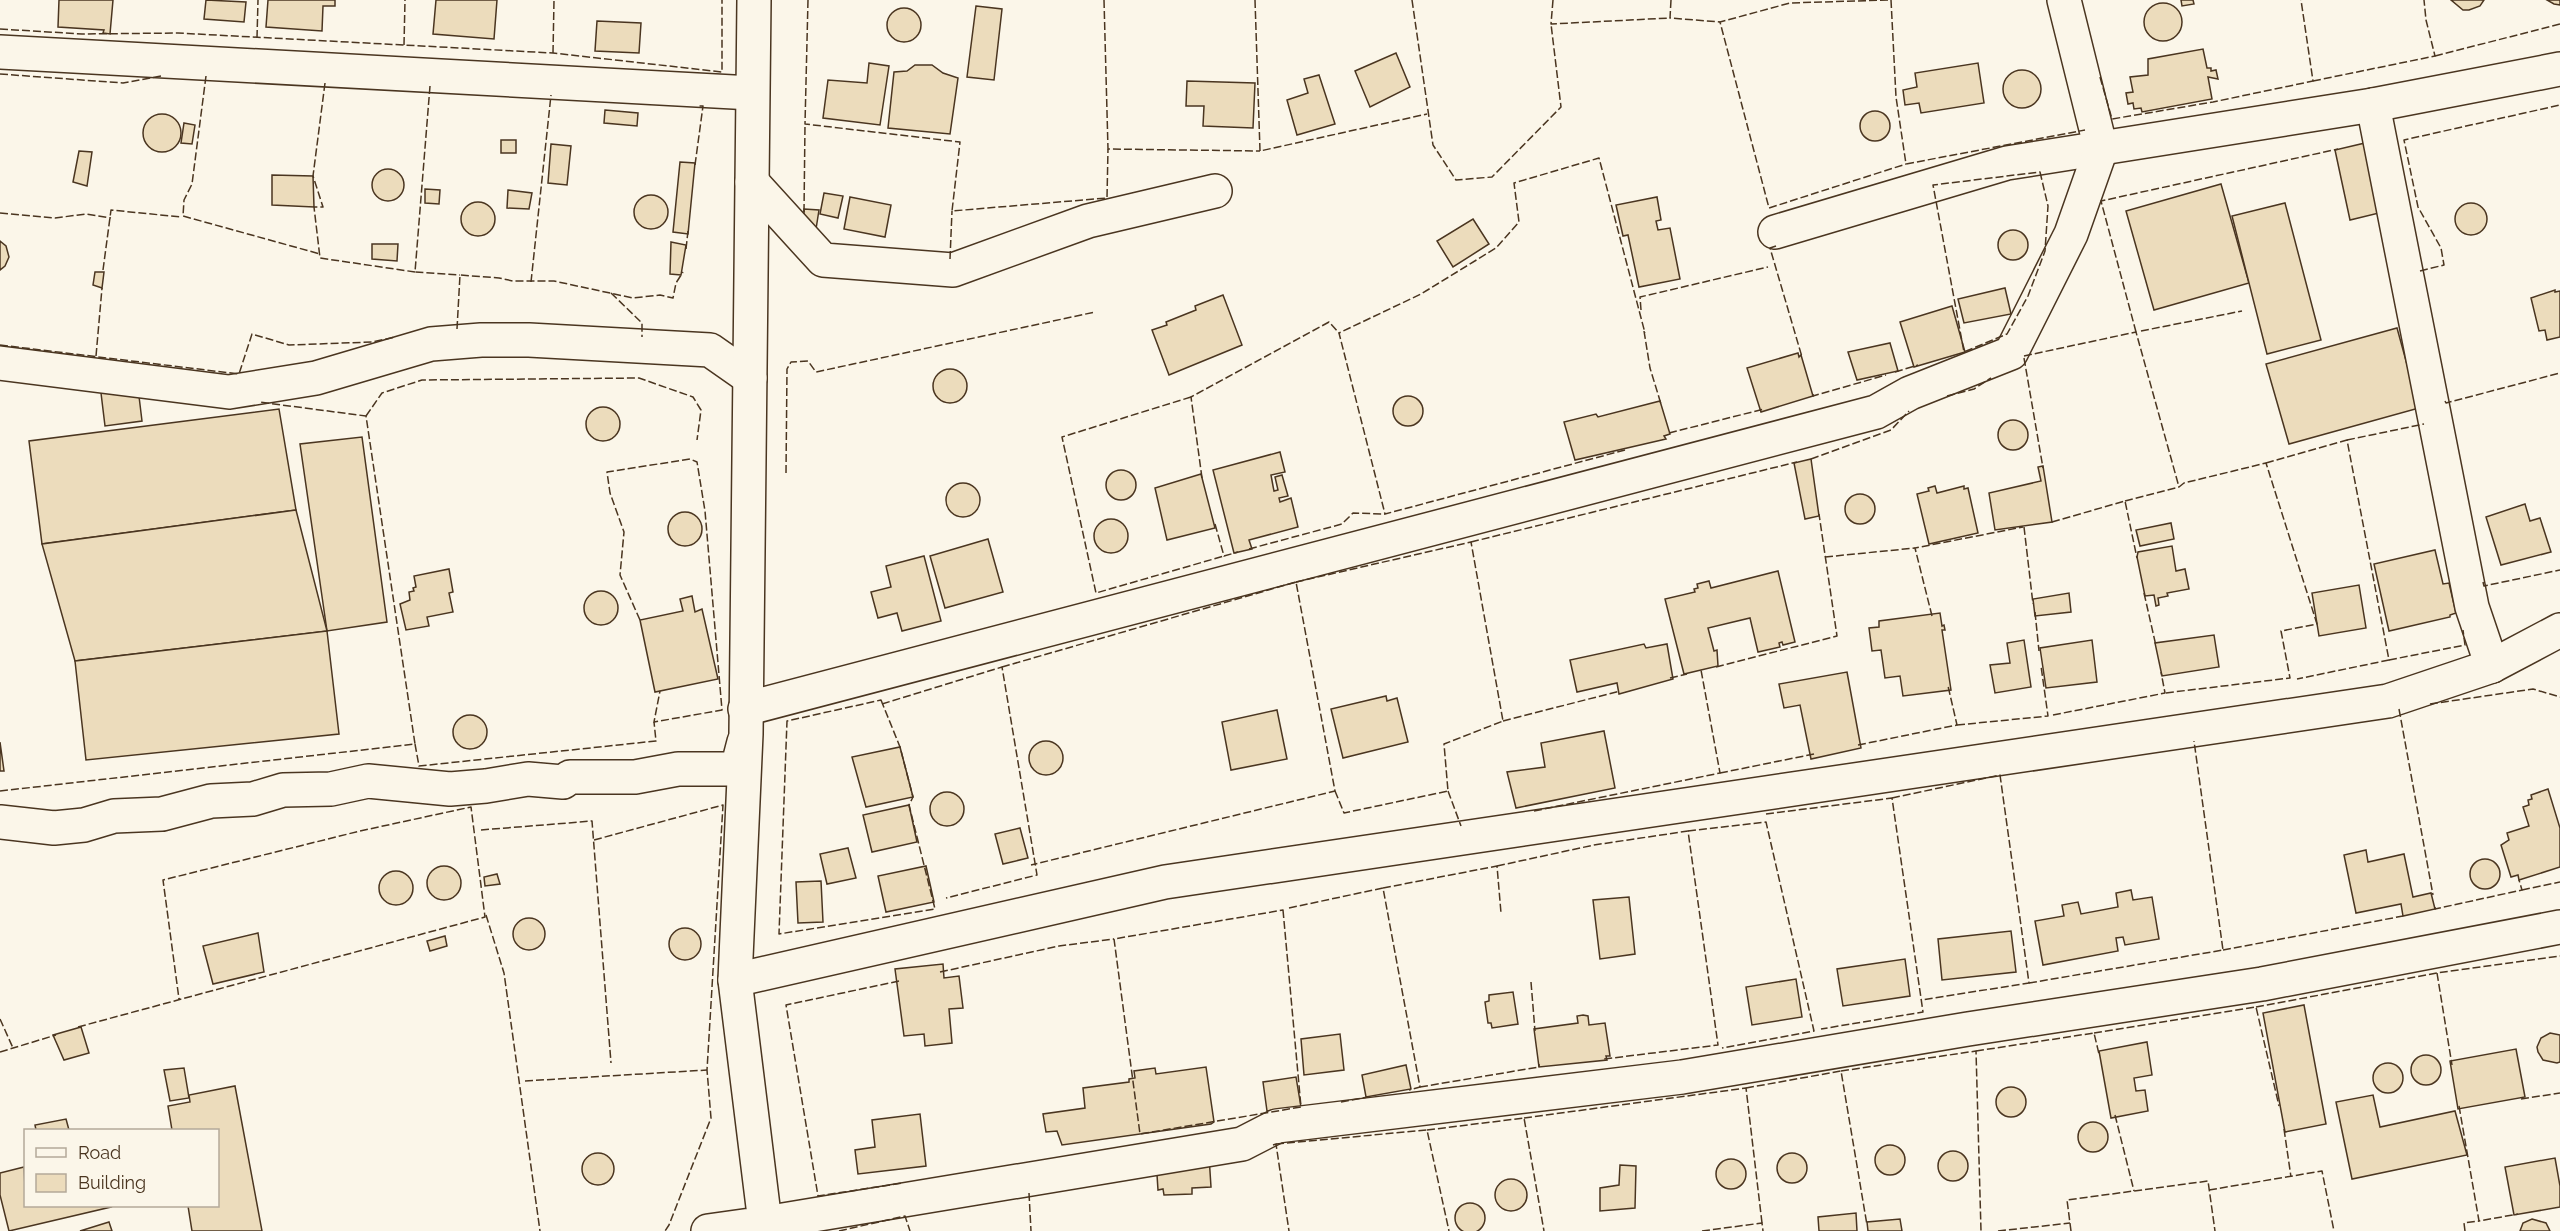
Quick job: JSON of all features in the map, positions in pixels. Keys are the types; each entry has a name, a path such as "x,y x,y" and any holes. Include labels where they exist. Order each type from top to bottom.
{"street":[{"path":"754,0 746,722 735,980 765,1223"},
{"path":"746,722 1876,412 1910,393 2010,353 2071,234 2101,149 2064,0"},
{"path":"0,52 752,93"},
{"path":"1775,232 2007,163 2373,105 2560,69"},
{"path":"2373,105 2472,607 2492,666"},
{"path":"752,182 823,260 952,270 1088,221 1215,191"},
{"path":"0,363 229,392 316,378 431,344 481,340 529,340 710,350 750,378"},
{"path":"735,980 1165,882 2388,701 2492,666 2560,630"},
{"path":"0,822 54,828 84,825 114,816 162,814 211,801 253,800 283,790 331,789 368,781 450,789 486,786 528,778 563,782 570,777 635,777 678,769 737,769 746,722"},
{"path":"708,1231 1242,1143 1277,1126 1682,1077 1968,1029 2262,984 2560,927"}],"building":[{"path":"59,0 113,0 110,34 103,33 104,30 58,27"},
{"path":"206,0 246,2 244,22 204,19"},
{"path":"268,0 335,0 335,6 323,6 322,31 266,27"},
{"path":"436,0 497,0 494,39 433,34"},
{"path":"2181,0 2193,0 2194,4 2182,6"},
{"path":"2451,0 2484,0 2480,6 2463,10"},
{"path":"2547,0 2560,0 2560,5 2554,4"},
{"path":"2163,3 2176,9 2182,22 2176,35 2163,41 2150,35 2144,22 2150,9"},
{"path":"976,6 1002,9 994,80 967,77"},
{"path":"904,8 916,13 921,25 916,37 904,42 892,37 887,25 892,13"},
{"path":"597,21 641,23 639,53 595,51"},
{"path":"2203,49 2207,68 2211,68 2211,71 2216,70 2218,79 2208,77 2212,99 2142,112 2141,108 2134,109 2133,103 2128,104 2126,93 2133,92 2130,77 2148,75 2148,59"},
{"path":"1396,53 1410,87 1370,107 1355,71"},
{"path":"869,63 889,66 880,125 823,118 828,80 867,83"},
{"path":"1978,63 1984,103 1921,113 1919,103 1905,105 1903,90 1917,87 1915,73"},
{"path":"915,65 932,65 943,73 958,78 950,134 888,128 894,72 907,71"},
{"path":"2022,70 2035,76 2041,89 2035,102 2022,108 2009,102 2003,89 2009,76"},
{"path":"1319,75 1335,124 1297,135 1287,100 1308,93 1304,79"},
{"path":"1187,81 1255,83 1253,128 1203,126 1204,106 1186,106"},
{"path":"605,110 638,113 637,126 604,123"},
{"path":"1875,111 1886,115 1890,126 1886,137 1875,141 1864,137 1860,126 1864,115"},
{"path":"162,114 175,120 181,133 175,146 162,152 149,146 143,133 149,120"},
{"path":"184,123 195,125 192,144 181,143"},
{"path":"501,140 516,140 516,153 501,153"},
{"path":"2365,143 2379,213 2350,220 2335,150"},
{"path":"551,144 571,146 567,185 548,183"},
{"path":"79,151 92,152 87,186 73,182"},
{"path":"680,162 695,163 688,234 673,232"},
{"path":"388,169 400,173 404,185 400,197 388,201 376,197 372,185 376,173"},
{"path":"272,175 313,176 314,207 272,205"},
{"path":"2221,184 2249,283 2154,310 2126,211"},
{"path":"425,189 440,190 439,204 425,203"},
{"path":"508,190 532,193 529,209 507,208"},
{"path":"824,193 843,196 838,218 820,214"},
{"path":"651,195 663,200 668,212 663,224 651,229 639,224 634,212 639,200"},
{"path":"850,197 891,205 885,237 844,229"},
{"path":"1657,197 1661,220 1656,221 1658,230 1670,228 1680,279 1639,287 1628,235 1623,236 1616,205"},
{"path":"478,202 490,207 495,219 490,231 478,236 466,231 461,219 466,207"},
{"path":"2285,203 2321,340 2267,354 2232,216"},
{"path":"2471,203 2483,207 2487,219 2483,231 2471,235 2459,231 2455,219 2459,207"},
{"path":"804,209 819,210 816,229 804,228"},
{"path":"1473,219 1489,244 1453,267 1437,241"},
{"path":"2013,230 2024,234 2028,245 2024,256 2013,260 2002,256 1998,245 2002,234"},
{"path":"0,241 6,246 9,257 5,266 0,270"},
{"path":"671,242 686,245 681,275 670,274"},
{"path":"372,244 398,244 397,261 372,259"},
{"path":"95,272 104,272 102,288 93,285"},
{"path":"2005,288 2011,314 1964,323 1958,299"},
{"path":"2555,290 2555,292 2560,291 2560,337 2547,340 2545,330 2539,331 2531,298"},
{"path":"1223,295 1242,345 1169,375 1152,330 1196,310 1195,306"},
{"path":"1952,306 1965,352 1914,367 1900,322"},
{"path":"2397,328 2419,408 2289,444 2266,364"},
{"path":"1890,343 1898,371 1857,380 1848,352"},
{"path":"1798,353 1799,357 1801,355 1813,396 1761,412 1747,368"},
{"path":"950,369 962,374 967,386 962,398 950,403 938,398 933,386 938,374"},
{"path":"138,388 142,421 105,426 101,393"},
{"path":"1408,396 1419,400 1423,411 1419,422 1408,426 1397,422 1393,411 1397,400"},
{"path":"1660,401 1670,434 1664,436 1666,439 1575,460 1564,422 1596,414 1598,417"},
{"path":"603,407 615,412 620,424 615,436 603,441 591,436 586,424 591,412"},
{"path":"279,409 296,510 42,544 29,441"},
{"path":"2013,420 2024,424 2028,435 2024,446 2013,450 2002,446 1998,435 2002,424"},
{"path":"362,437 387,622 327,631 300,444"},
{"path":"1280,452 1285,472 1271,475 1274,491 1278,490 1275,477 1282,475 1288,496 1279,498 1280,502 1291,498 1298,527 1249,540 1252,549 1234,553 1213,470"},
{"path":"1811,459 1819,516 1805,519 1794,463"},
{"path":"2043,466 2052,522 1995,530 1989,493 2041,481 2038,467"},
{"path":"1121,470 1132,474 1136,485 1132,496 1121,500 1110,496 1106,485 1110,474"},
{"path":"1201,474 1215,528 1167,540 1155,488"},
{"path":"963,483 975,488 980,500 975,512 963,517 951,512 946,500 951,488"},
{"path":"1935,486 1937,493 1964,486 1964,489 1968,488 1978,533 1929,544 1917,494 1929,491 1928,488"},
{"path":"1860,494 1871,498 1875,509 1871,520 1860,524 1849,520 1845,509 1849,498"},
{"path":"2525,504 2530,521 2540,518 2551,552 2501,565 2486,517"},
{"path":"296,510 327,631 75,661 42,544"},
{"path":"685,512 697,517 702,529 697,541 685,546 673,541 668,529 673,517"},
{"path":"1111,519 1123,524 1128,536 1123,548 1111,553 1099,548 1094,536 1099,524"},
{"path":"2171,523 2174,539 2140,546 2136,530"},
{"path":"988,539 1003,592 945,608 930,556"},
{"path":"2172,546 2176,571 2185,569 2189,589 2167,593 2168,596 2158,598 2159,605 2156,606 2154,595 2145,596 2138,552"},
{"path":"2435,550 2443,584 2449,583 2456,613 2450,617 2389,631 2374,564"},
{"path":"924,556 941,621 902,631 897,613 878,618 871,592 891,587 886,566"},
{"path":"449,569 453,592 449,593 453,612 427,617 429,626 406,630 400,604 410,600 409,592 414,591 413,588 416,587 414,576"},
{"path":"1778,571 1795,642 1783,645 1782,642 1779,643 1780,647 1758,652 1750,618 1708,628 1714,651 1717,650 1718,666 1684,674 1665,599 1695,592 1694,589 1698,588 1697,584 1709,581 1711,588"},
{"path":"2359,585 2366,628 2319,636 2312,593"},
{"path":"601,591 613,596 618,608 613,620 601,625 589,620 584,608 589,596"},
{"path":"2069,593 2071,612 2035,616 2033,599"},
{"path":"692,596 695,612 702,609 718,679 655,692 640,620 683,611 680,599"},
{"path":"1940,613 1945,630 1942,630 1951,690 1903,696 1900,676 1885,678 1881,650 1872,651 1869,628 1879,627 1879,621"},
{"path":"327,631 339,734 86,760 75,661"},
{"path":"2214,635 2219,667 2162,676 2155,643"},
{"path":"2024,640 2031,687 1995,693 1990,665 2010,663 2007,643"},
{"path":"2092,640 2097,682 2046,688 2040,648"},
{"path":"1644,644 1646,648 1667,644 1673,679 1619,694 1617,683 1577,692 1570,660"},
{"path":"1847,672 1861,748 1811,759 1800,705 1784,708 1779,684"},
{"path":"1386,696 1387,701 1397,698 1408,742 1343,758 1331,709"},
{"path":"1277,710 1287,759 1231,770 1222,722"},
{"path":"470,715 482,720 487,732 482,744 470,749 458,744 453,732 458,720"},
{"path":"1604,731 1615,788 1516,808 1507,772 1545,767 1541,743"},
{"path":"1046,741 1058,746 1063,758 1058,770 1046,775 1034,770 1029,758 1034,746"},
{"path":"0,742 4,771 0,771"},
{"path":"900,747 913,797 866,807 852,757"},
{"path":"2548,789 2560,828 2560,867 2519,880 2518,875 2511,877 2501,845 2509,840 2507,833 2529,826 2523,807 2529,805 2528,800 2532,799 2531,795"},
{"path":"947,792 959,797 964,809 959,821 947,826 935,821 930,809 935,797"},
{"path":"909,805 917,842 872,852 863,815"},
{"path":"1020,828 1028,858 1003,864 995,834"},
{"path":"848,848 856,878 827,884 820,854"},
{"path":"2366,850 2368,862 2404,854 2413,897 2431,893 2435,909 2403,916 2401,904 2356,913 2344,855"},
{"path":"2485,859 2496,863 2500,874 2496,885 2485,889 2474,885 2470,874 2474,863"},
{"path":"444,866 456,871 461,883 456,895 444,900 432,895 427,883 432,871"},
{"path":"926,866 934,902 886,912 878,876"},
{"path":"396,871 408,876 413,888 408,900 396,905 384,900 379,888 384,876"},
{"path":"497,874 500,884 485,886 484,877"},
{"path":"821,881 823,922 798,923 796,882"},
{"path":"2131,890 2133,900 2152,897 2159,939 2125,945 2123,937 2116,938 2118,951 2043,965 2035,921 2064,916 2062,905 2078,902 2081,914 2118,907 2116,893"},
{"path":"1629,897 1635,954 1600,959 1593,900"},
{"path":"529,918 540,923 545,934 540,945 529,950 518,945 513,934 518,923"},
{"path":"685,928 696,933 701,944 696,955 685,960 674,955 669,944 674,933"},
{"path":"2011,931 2016,972 1942,980 1938,939"},
{"path":"258,933 264,972 213,984 203,946"},
{"path":"445,936 447,946 430,951 427,941"},
{"path":"1905,959 1910,996 1843,1006 1837,969"},
{"path":"943,964 944,978 959,976 963,1008 949,1009 952,1043 925,1046 924,1034 904,1036 895,969"},
{"path":"1796,979 1802,1017 1752,1025 1746,987"},
{"path":"1513,992 1518,1024 1492,1028 1491,1023 1488,1023 1485,1002 1489,1001 1489,995"},
{"path":"2304,1005 2326,1124 2285,1132 2263,1013"},
{"path":"1577,1016 1588,1016 1589,1025 1605,1023 1610,1056 1606,1056 1607,1060 1539,1067 1534,1029 1578,1023"},
{"path":"81,1027 89,1053 64,1060 53,1035"},
{"path":"2550,1033 2560,1035 2560,1062 2557,1063 2543,1060 2538,1052 2537,1047 2541,1038"},
{"path":"1340,1034 1344,1070 1304,1075 1301,1039"},
{"path":"2147,1042 2152,1075 2134,1078 2136,1091 2145,1090 2148,1111 2111,1118 2099,1051"},
{"path":"2516,1049 2525,1097 2458,1109 2450,1061"},
{"path":"2426,1055 2437,1059 2441,1070 2437,1081 2426,1085 2415,1081 2411,1070 2415,1059"},
{"path":"2388,1063 2399,1067 2403,1078 2399,1089 2388,1093 2377,1089 2373,1078 2377,1067"},
{"path":"1406,1065 1411,1089 1366,1097 1362,1075"},
{"path":"1206,1067 1214,1122 1211,1124 1062,1145 1057,1131 1046,1132 1043,1114 1085,1108 1083,1088 1129,1082 1129,1079 1135,1078 1134,1071 1155,1068 1156,1074"},
{"path":"184,1068 189,1098 170,1101 164,1070"},
{"path":"1296,1077 1301,1107 1267,1111 1263,1082"},
{"path":"235,1086 262,1231 192,1231 188,1207 219,1207 219,1129 172,1129 168,1106 190,1102 189,1095"},
{"path":"2011,1087 2022,1091 2026,1102 2022,1113 2011,1117 2000,1113 1996,1102 2000,1091"},
{"path":"2373,1095 2380,1127 2455,1111 2467,1155 2352,1179 2336,1102"},
{"path":"920,1114 926,1166 858,1174 855,1150 875,1147 872,1120"},
{"path":"66,1119 69,1129 36,1129 35,1125"},
{"path":"2093,1122 2104,1126 2108,1137 2104,1148 2093,1152 2082,1148 2078,1137 2082,1126"},
{"path":"1890,1145 1901,1149 1905,1160 1901,1171 1890,1175 1879,1171 1875,1160 1879,1149"},
{"path":"1953,1151 1964,1155 1968,1166 1964,1177 1953,1181 1942,1177 1938,1166 1942,1155"},
{"path":"598,1153 609,1158 614,1169 609,1180 598,1185 587,1180 582,1169 587,1158"},
{"path":"1792,1153 1803,1157 1807,1168 1803,1179 1792,1183 1781,1179 1777,1168 1781,1157"},
{"path":"1209,1156 1211,1187 1192,1188 1192,1194 1164,1195 1163,1189 1158,1190 1156,1159"},
{"path":"2555,1158 2560,1186 2560,1207 2514,1215 2505,1167"},
{"path":"1731,1159 1742,1163 1746,1174 1742,1185 1731,1189 1720,1185 1716,1174 1720,1163"},
{"path":"1620,1165 1636,1166 1635,1208 1600,1211 1600,1188 1619,1185"},
{"path":"24,1167 24,1207 111,1207 9,1231 0,1195 0,1173"},
{"path":"1511,1179 1523,1183 1527,1195 1523,1207 1511,1211 1499,1207 1495,1195 1499,1183"},
{"path":"1464,1204 1476,1204 1484,1212 1484,1224 1476,1232 1464,1232 1456,1224 1456,1212"},
{"path":"1856,1213 1857,1231 1819,1231 1818,1217"},
{"path":"1900,1219 1902,1231 1868,1231 1867,1222"},
{"path":"2532,1219 2546,1223 2550,1231 2520,1231 2523,1223"},
{"path":"109,1222 112,1231 80,1231"}],"fence":[{"path":"257,38 258,0"},
{"path":"404,45 405,0"},
{"path":"553,53 554,0"},
{"path":"0,29 82,34 178,33 553,53 722,72 722,0"},
{"path":"808,0 805,124 960,142 952,211 1107,198 1108,149"},
{"path":"1104,0 1108,149 1260,151"},
{"path":"1255,0 1260,151 1427,114"},
{"path":"1412,0 1433,145 1456,180 1492,177 1561,107 1551,24"},
{"path":"1553,0 1551,24 1670,18"},
{"path":"1671,0 1670,18 1720,22"},
{"path":"1888,0 1790,3 1720,22 1769,208 1906,164"},
{"path":"1891,0 1896,97 1906,164 2085,130"},
{"path":"2100,77 2112,119 2213,102 2313,81 2301,0"},
{"path":"2313,81 2435,56 2426,20 2424,0"},
{"path":"2435,56 2560,24"},
{"path":"0,74 123,83 161,76"},
{"path":"206,76 192,184 184,200 183,216 320,254"},
{"path":"325,83 313,176 323,207 314,207 320,258 415,272"},
{"path":"430,86 415,272 460,275"},
{"path":"531,282 551,95"},
{"path":"2420,271 2444,265 2441,248 2418,207 2404,140 2560,105"},
{"path":"695,165 703,106 699,106"},
{"path":"804,212 805,124"},
{"path":"2136,332 2101,201 2338,149"},
{"path":"1625,450 1385,514 1339,333 1421,294 1496,248 1519,222 1514,183 1599,158 1645,333"},
{"path":"2040,172 2048,206 2045,251 2028,296 2007,334 1964,352 1933,185 2040,172"},
{"path":"103,270 111,210 181,217"},
{"path":"950,259 952,211"},
{"path":"0,213 55,218 86,214 111,218"},
{"path":"686,249 688,231"},
{"path":"1776,246 1770,248 1802,357"},
{"path":"1641,310 1640,297 1768,267"},
{"path":"457,329 460,275 513,281 554,281 633,298 660,295 673,298 676,283 683,272"},
{"path":"96,356 102,288"},
{"path":"611,293 642,323 642,337"},
{"path":"2141,331 2242,311"},
{"path":"786,473 787,369 791,362 808,361 816,372 1095,312"},
{"path":"1202,478 1191,397 1329,322 1339,333"},
{"path":"1644,331 1650,368 1661,404"},
{"path":"2024,356 2136,332 2179,487"},
{"path":"0,345 239,374 252,334 289,345 372,342 396,337"},
{"path":"2024,358 2043,468"},
{"path":"1895,372 1918,365"},
{"path":"2445,401 2446,403 2560,373"},
{"path":"1813,394 1813,396 1886,375"},
{"path":"366,416 382,393 422,380 639,378 693,397 701,410 697,440"},
{"path":"1947,396 1974,389 1991,378"},
{"path":"1191,397 1062,437 1096,593 1224,556"},
{"path":"0,791 415,744 366,416 259,402"},
{"path":"1669,433 1764,409"},
{"path":"1811,459 1891,430 1909,411"},
{"path":"2347,440 2424,424"},
{"path":"2266,463 2347,440 2389,660 2297,679"},
{"path":"640,620 620,575 624,532 610,493 607,472 690,459 697,462 705,511 722,710 654,722 660,691"},
{"path":"1471,542 1797,462"},
{"path":"2125,501 2179,487 2184,483 2266,463 2317,624 2281,631 2290,678 2165,693"},
{"path":"2052,522 2125,501 2137,558"},
{"path":"1249,549 1342,524 1353,513 1385,514"},
{"path":"1716,667 1837,636 1819,514"},
{"path":"1215,524 1224,556 1238,552"},
{"path":"1932,616 1915,548 2023,527"},
{"path":"2024,527 2033,604"},
{"path":"1296,582 1471,542 1503,721 1444,744 1448,791 1344,813 1335,791"},
{"path":"1825,557 1915,548"},
{"path":"2483,582 2484,586 2560,570"},
{"path":"1002,667 1296,582 1335,791 1031,865"},
{"path":"2144,593 2156,646"},
{"path":"2035,612 2039,651"},
{"path":"2389,660 2465,645 2463,630"},
{"path":"1957,725 2048,716 2041,666"},
{"path":"882,704 1002,667 1037,875 946,898"},
{"path":"1534,811 1720,773 1701,670 1699,671"},
{"path":"2053,715 2165,693 2161,672"},
{"path":"1670,678 1687,674"},
{"path":"1858,745 1957,725 1948,686"},
{"path":"2430,704 2533,689 2560,697"},
{"path":"1503,721 1620,691"},
{"path":"881,700 900,747 913,797 909,805 935,909 779,934 787,721 881,700"},
{"path":"2399,709 2433,895"},
{"path":"415,744 419,766 656,741 654,722"},
{"path":"2029,983 2223,950 2194,741"},
{"path":"1720,773 1814,754"},
{"path":"1892,798 2000,775 2029,983 1921,1000"},
{"path":"1448,791 1461,826"},
{"path":"1766,814 1892,798 1923,1012 1821,1029"},
{"path":"594,840 723,805 707,1070 711,1118 665,1231"},
{"path":"78,1027 485,917 471,807 360,831 163,880 179,999"},
{"path":"481,830 592,821 611,1063"},
{"path":"1688,831 1766,822 1814,1031 1722,1048"},
{"path":"1497,866 1594,845 1688,831 1718,1045 1604,1059"},
{"path":"1383,888 1497,866 1501,913"},
{"path":"2435,907 2435,909 2522,890 2519,880"},
{"path":"2522,890 2560,882"},
{"path":"1289,908 1383,888 1420,1087 1409,1090"},
{"path":"1283,910 1301,1107 1140,1134 1114,939 1283,910"},
{"path":"486,915 504,973 540,1231"},
{"path":"2223,950 2403,916"},
{"path":"940,972 1059,946 1114,939"},
{"path":"2256,1007 2437,973 2560,956"},
{"path":"2437,973 2452,1065"},
{"path":"899,981 786,1005 818,1196 903,1183"},
{"path":"1531,982 1535,1031"},
{"path":"2094,1033 2256,1007 2279,1106"},
{"path":"0,1019 13,1048"},
{"path":"1976,1051 2094,1033 2099,1054"},
{"path":"0,1052 56,1035"},
{"path":"1841,1071 1976,1051 1981,1231"},
{"path":"1420,1087 1539,1067 1539,1064"},
{"path":"525,1081 707,1070"},
{"path":"1746,1088 1841,1071 1867,1225"},
{"path":"1524,1118 1746,1088 1762,1223"},
{"path":"2521,1099 2560,1093"},
{"path":"1341,1102 1368,1097"},
{"path":"2459,1106 2479,1221 2518,1214"},
{"path":"2115,1115 2134,1191"},
{"path":"1427,1130 1524,1118 1544,1231"},
{"path":"2284,1129 2291,1177"},
{"path":"1276,1144 1427,1130 1449,1231"},
{"path":"1273,1145 1276,1144 1289,1231"},
{"path":"2209,1190 2322,1171 2334,1231"},
{"path":"2071,1231 2067,1200 2208,1181 2215,1231"},
{"path":"1029,1193 1031,1231"},
{"path":"839,1231 905,1216 910,1231"},
{"path":"2465,1231 2464,1223 2479,1221"},
{"path":"1702,1231 1762,1223 1763,1231"},
{"path":"1998,1231 2070,1223"}]}
